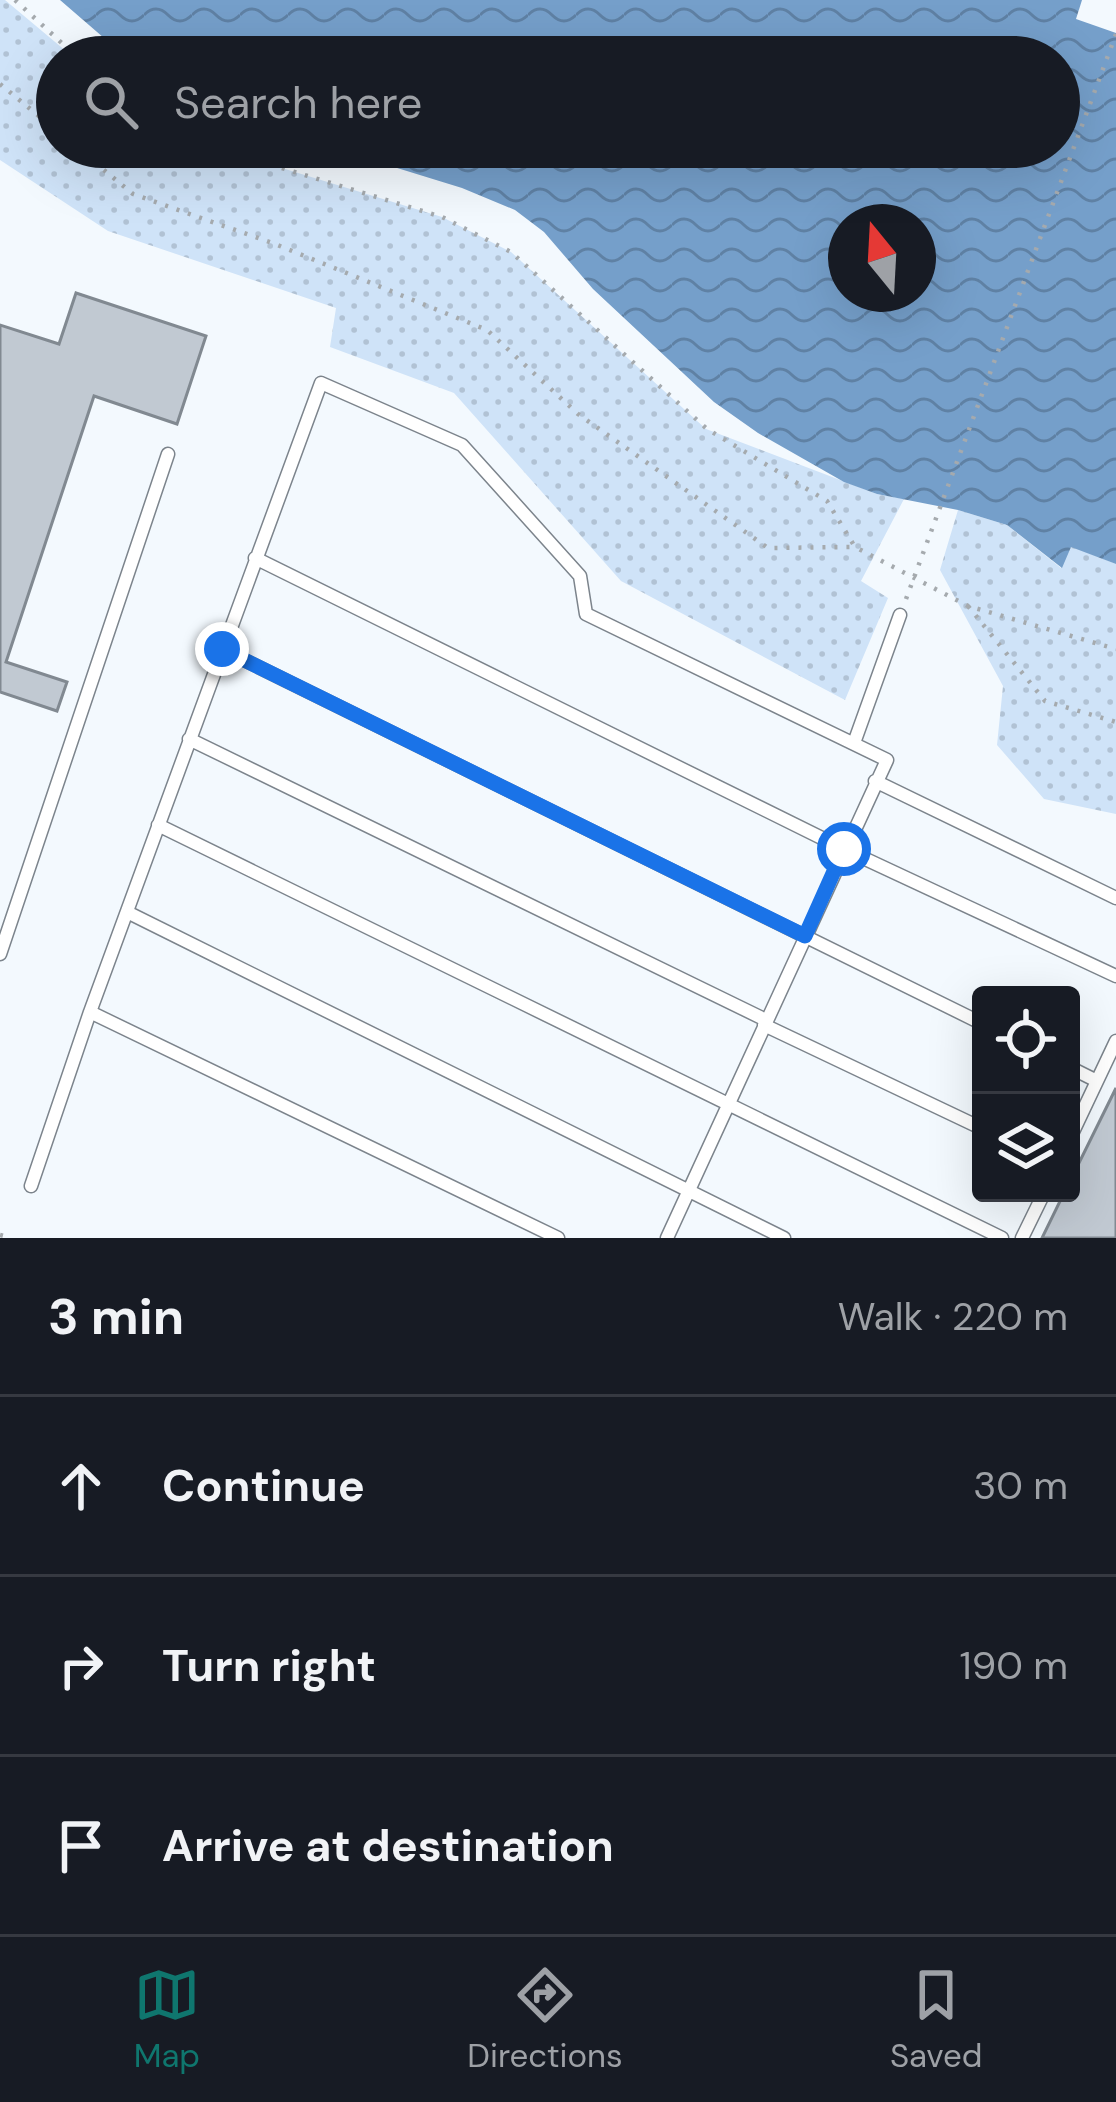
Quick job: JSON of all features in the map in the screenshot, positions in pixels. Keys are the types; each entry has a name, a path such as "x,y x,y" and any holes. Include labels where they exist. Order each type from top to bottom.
{"lane":[{"path":"31,1186 90,1012 321,383 462,445 580,576 586,614 887,760 667,1238"},
{"path":"0,954 168,454"},
{"path":"255,558 844,849 1116,976"},
{"path":"854,743 900,615"},
{"path":"222,649 972,1020"},
{"path":"189,739 972,1124"},
{"path":"875,781 1116,898"},
{"path":"158,825 1002,1238"},
{"path":"127,912 784,1238"},
{"path":"90,1012 557,1238"},
{"path":"1080,1117 1116,1041"},
{"path":"1080,1072 1097,1081"},
{"path":"1022,1238 1040,1202"}],"path":[{"path":"15,0 54,36"},
{"path":"1080,131 1116,34"},
{"path":"0,84 36,114"},
{"path":"101,168 133,194 275,244 488,330 578,414 768,548 855,548 968,606 1116,649"},
{"path":"281,168 442,218 511,252 706,429 827,501 855,548"},
{"path":"900,615 1066,168"},
{"path":"968,606 1045,701 1116,722"},
{"path":"0,1235 11,1238"}],"shaded area":[{"path":"0,0 5,0 48,36 36,36 36,168 282,168 442,217 511,252 706,429 877,494 904,499 861,581 888,598 845,700 621,581 454,393 330,347 336,308 108,231 0,160"},
{"path":"958,510 1007,525 1061,568 1071,546 1116,564 1116,814 1044,799 997,745 1003,686 940,570"}],"water":[{"path":"60,0 1116,0 1116,564 1071,547 1062,568 1007,525 844,482 758,433 714,402 593,289 544,232 515,210 397,168 1080,168 1080,36 102,36"}],"pier":[{"path":"1082,0 1116,0 1116,33 1076,19"}],"building":[{"path":"76,293 206,336 177,424 94,396 6,662 67,682 57,711 0,692 0,325 59,344"},
{"path":"1116,1088 1116,1238 1042,1238 1060,1202 1080,1202 1080,1161"}],"route":[{"path":"222,649 805,936 844,849"}]}
